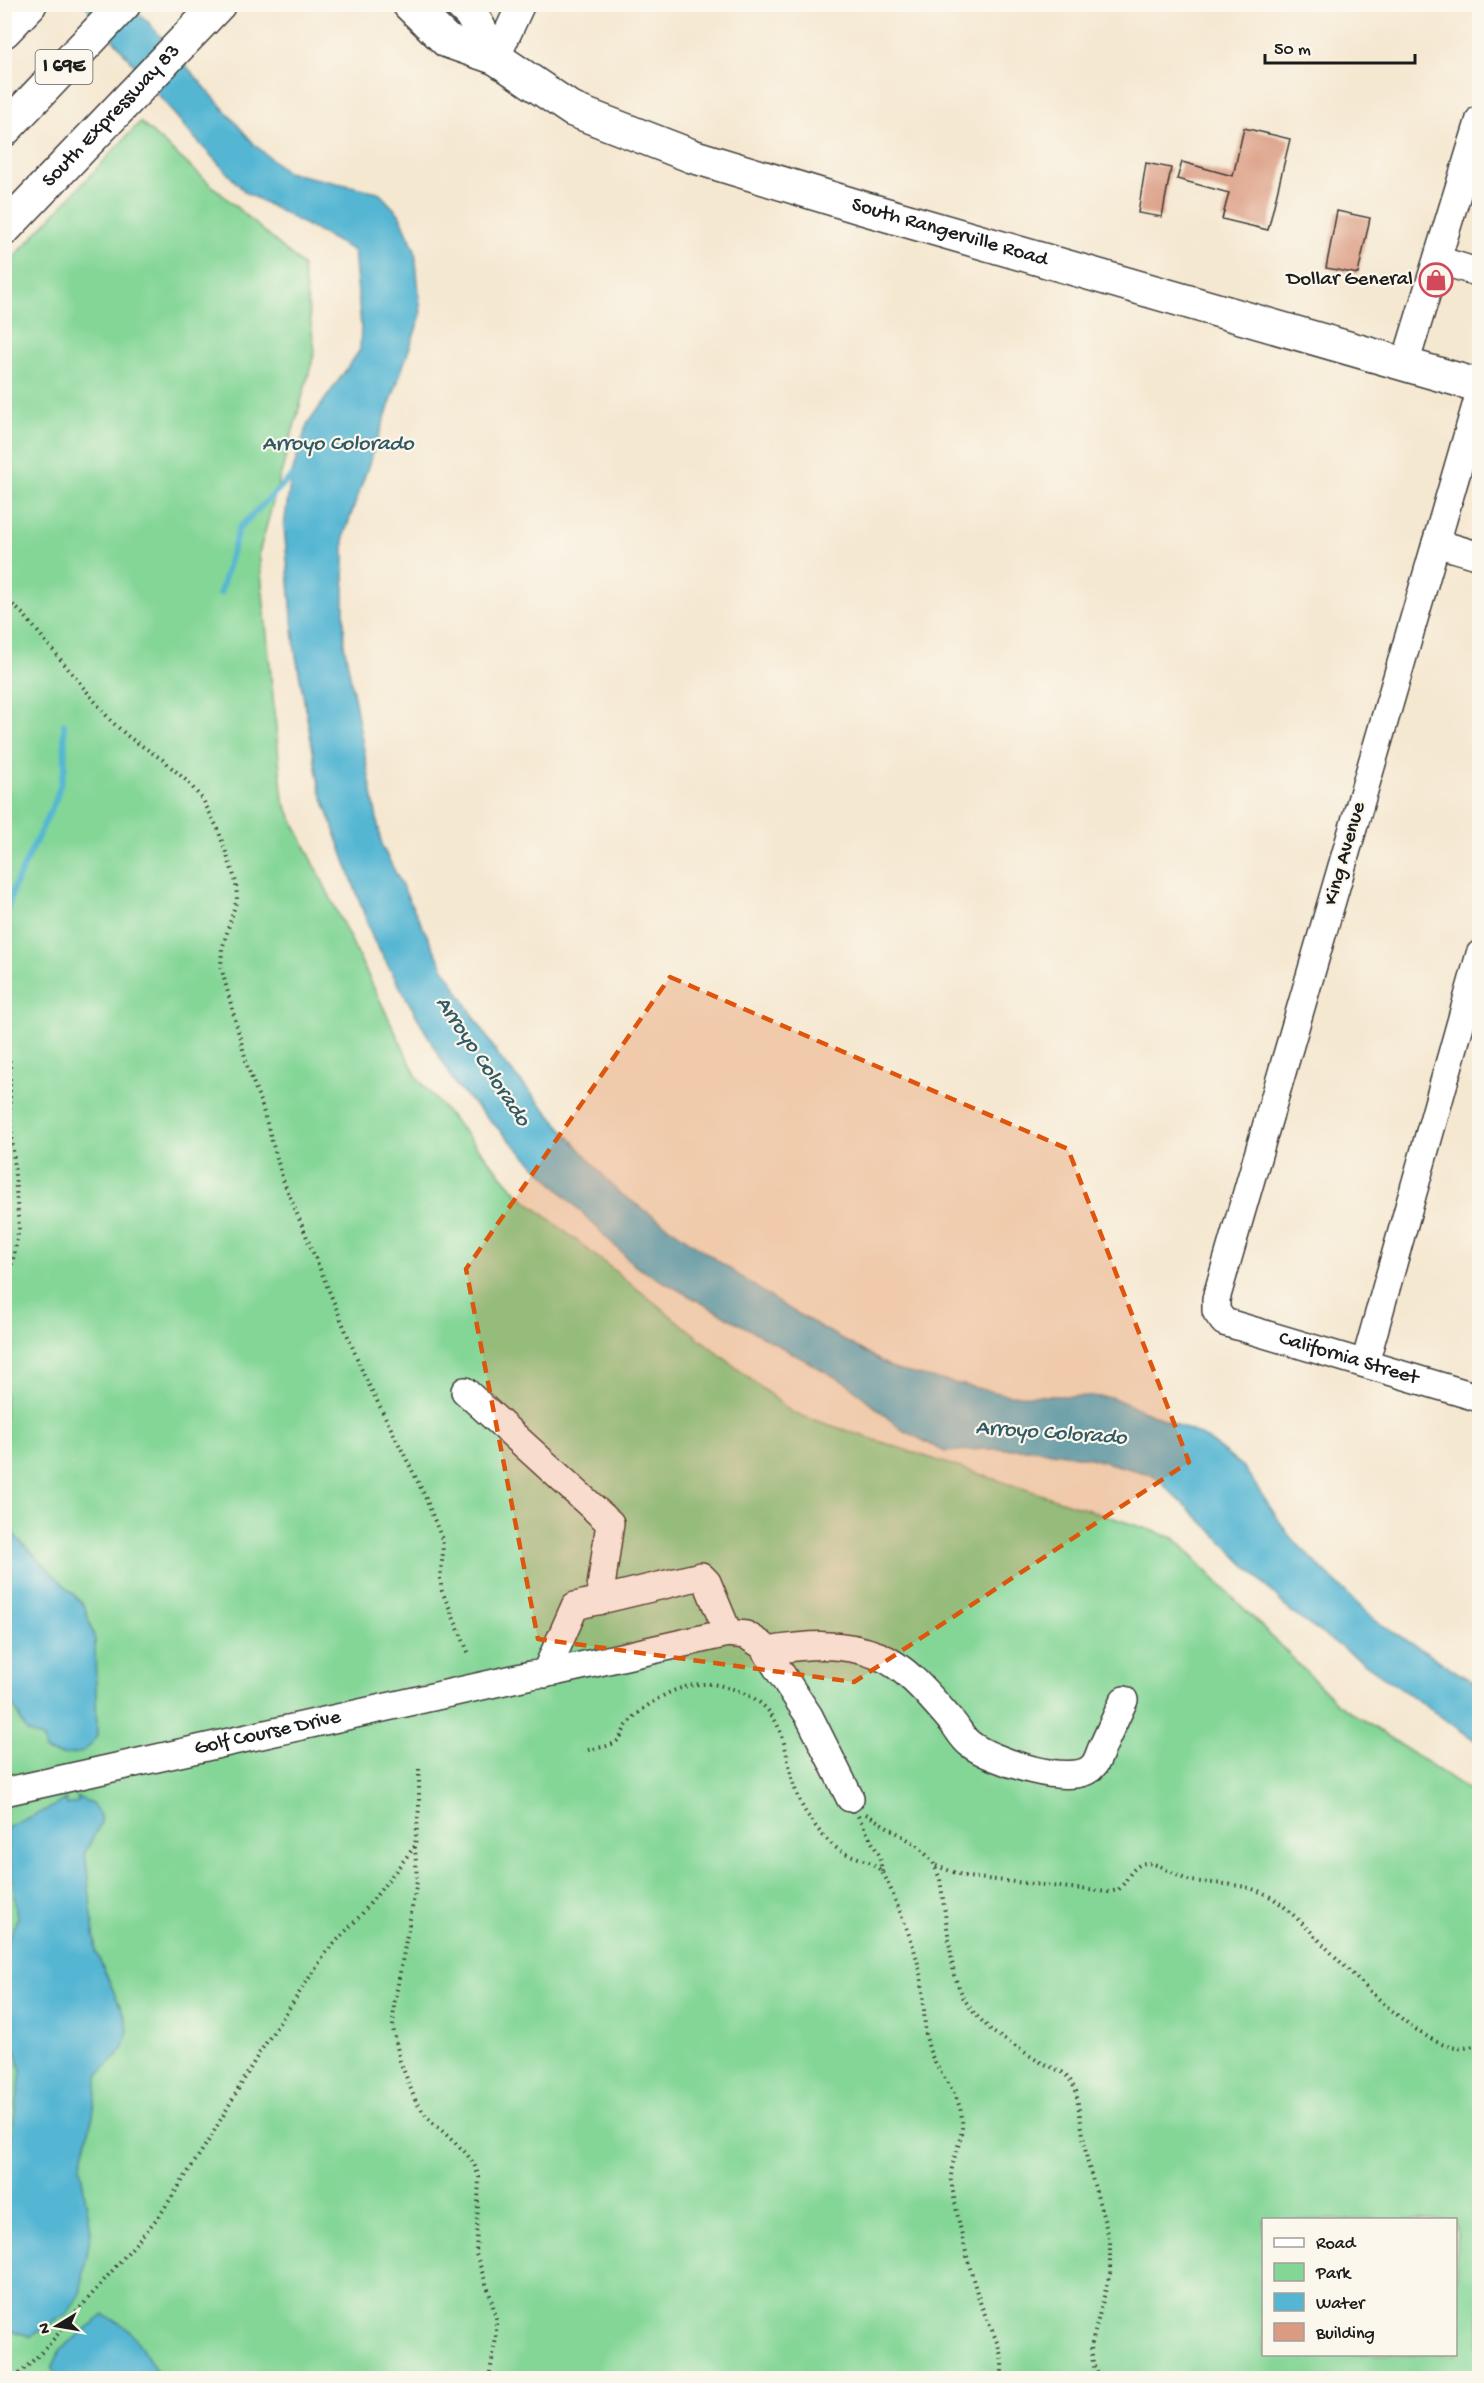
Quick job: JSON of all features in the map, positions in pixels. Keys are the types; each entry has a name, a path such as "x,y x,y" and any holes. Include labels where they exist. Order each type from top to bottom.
{"main road":[{"path":"4,31 30,4"},
{"name":"I 69E","path":"4,130 124,4"},
{"name":"South Expressway 83","path":"4,229 219,4"},
{"path":"409,4 447,41 496,58"},
{"name":"South Rangerville Road","path":"461,4 471,14 496,58 573,110 692,156 863,208 1479,386"}],"street":[{"path":"496,58 521,4"},
{"path":"1406,364 1479,119"},
{"path":"1438,260 1479,273"},
{"name":"King Avenue","path":"1219,1315 1216,1311 1216,1299 1219,1286 1479,392"},
{"path":"1436,543 1479,556"},
{"path":"1365,1364 1479,954"},
{"name":"California Street","path":"1219,1315 1224,1322 1479,1398"},
{"path":"465,1390 610,1523 599,1600"},
{"path":"538,1674 575,1606 701,1576 707,1582 728,1633 746,1635 767,1651 809,1716 852,1802"},
{"name":"Golf Course Drive","path":"4,1792 728,1633"},
{"path":"767,1651 804,1645 836,1645 858,1649 880,1657 901,1669 970,1744 1033,1771 1064,1776 1082,1775 1094,1766 1124,1700"}],"path":[{"path":"4,321 7,327 4,333"},
{"path":"4,597 24,615 111,721 130,738 174,769 203,800 215,821 231,864 237,890 234,912 222,949 221,967 248,1068 262,1106 283,1180 364,1375 424,1494 442,1539 440,1578 442,1591 445,1603 460,1628 469,1654"},
{"path":"4,1037 10,1063 10,1111 19,1228 13,1260 4,1288"},
{"path":"588,1750 614,1744 634,1719 654,1703 679,1688 710,1684 748,1695 768,1708 775,1718 786,1748 799,1798 816,1826 838,1849 870,1862 882,1872 911,1936 923,1989 926,2031 931,2054 956,2098 962,2116 960,2144 952,2163 951,2181 980,2301 1000,2350 1002,2379"},
{"path":"419,1769 419,1808 415,1846 417,1881 394,2005 395,2043 416,2102 428,2118 466,2152 479,2177 476,2254 496,2318 496,2338 489,2379"},
{"path":"852,1802 879,1823 898,1832 925,1851 935,1866 940,1879 954,1975 964,1999 974,2013 993,2032 1038,2061 1062,2072 1069,2078 1076,2091 1087,2160 1110,2241 1110,2273 1091,2347 1098,2379"},
{"path":"852,1802 865,1832 880,1857 882,1872"},
{"path":"15,2379 45,2349 160,2215 209,2140 254,2062 327,1952 361,1915 415,1846"},
{"path":"935,1866 968,1877 1108,1892 1118,1890 1136,1867 1144,1862 1159,1866 1180,1878 1254,1890 1266,1894 1288,1910 1397,2015 1417,2031 1440,2044 1457,2048 1479,2043"}],"highlighted area":[{"path":"670,977 1068,1149 1189,1462 854,1682 538,1639 466,1269"}],"green space":[{"path":"140,122 302,265 315,351 259,553 283,800 418,1079 518,1194 793,1413 1174,1538 1336,1702 1479,1797 1479,2378 5,2378 4,268"}],"water":[{"name":"Arroyo Colorado","path":"85,5 130,5 148,22 255,145 286,172 378,192 399,214 415,250 421,315 344,535 344,644 382,846 443,967 500,1058 617,1191 779,1303 896,1370 1008,1395 1111,1397 1203,1436 1244,1468 1290,1537 1374,1620 1479,1686 1479,1743 1292,1613 1208,1527 1153,1475 1090,1458 1033,1449 945,1452 901,1429 848,1384 635,1266 457,1087 373,939 320,790 295,650 284,526 291,477 307,425 360,350 361,326 354,251 245,192 189,132"},
{"path":"5,1526 84,1605 95,1640 97,1736 81,1752 67,1755 45,1751 43,1739 27,1732 5,1689"},
{"path":"77,1797 92,1803 100,1816 101,1823 85,1852 96,1952 126,2019 128,2030 125,2043 118,2055 99,2073 93,2115 80,2167 91,2231 80,2294 68,2313 31,2337 5,2328 4,2187 21,2072 5,2006 5,1947 17,1919 6,1828 66,1799 67,1805 78,1802"},
{"path":"104,2315 131,2333 162,2378 59,2378 52,2369 60,2350"}],"building":[{"path":"1244,128 1290,139 1268,230 1222,219 1229,193 1177,179 1182,162 1233,176"},
{"path":"1146,163 1171,168 1162,217 1138,213"},
{"path":"1337,211 1370,218 1358,274 1326,268"}],"waterway":[{"path":"220,593 239,528 291,477 297,475"},
{"path":"4,921 14,887 56,799 65,767 64,724"}],"place":[{"name":"Dollar General","path":"1436,280"}]}
